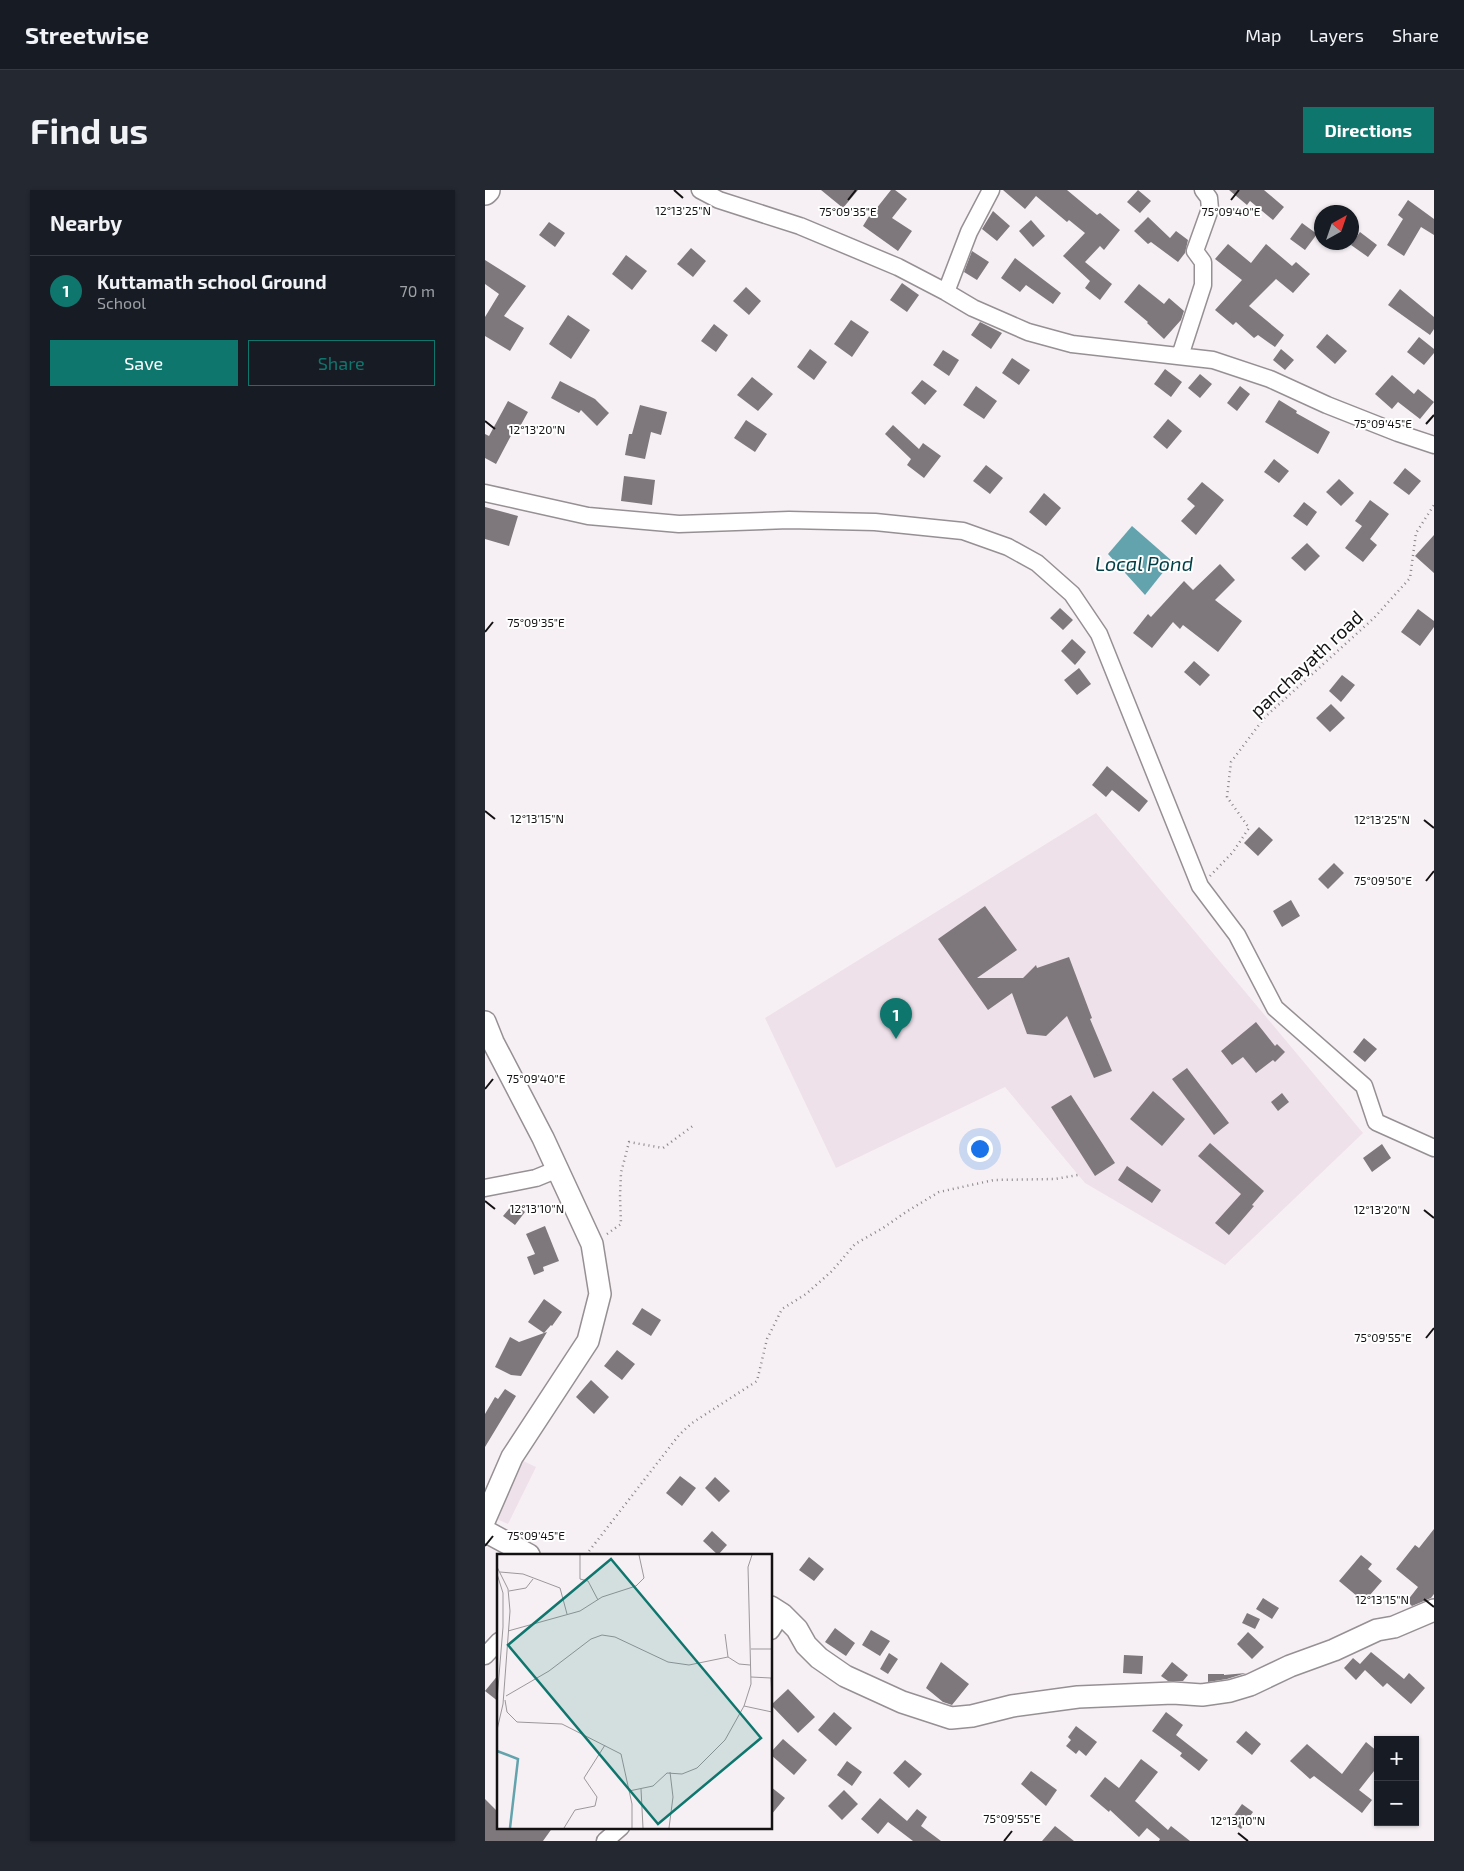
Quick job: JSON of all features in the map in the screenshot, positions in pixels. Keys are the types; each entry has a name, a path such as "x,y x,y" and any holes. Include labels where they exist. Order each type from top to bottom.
{"main road":[{"path":"485,1022 493,1042 558,1169 592,1244 600,1294 588,1341 512,1457 485,1519"},
{"path":"485,1531 527,1554"},
{"path":"775,1618 797,1628 806,1645 819,1658 845,1676 902,1702 951,1718 972,1716 1012,1706 1078,1697 1173,1693 1202,1695 1230,1691 1250,1685 1290,1666 1334,1650 1377,1630 1394,1627 1434,1610"}],"street":[{"path":"700,190 719,200 801,226 898,267 973,308 1028,332 1072,344 1213,360 1270,379 1362,419 1434,445"},
{"path":"946,292 969,232 991,190"},
{"path":"1180,356 1203,285 1203,262 1195,252 1210,209 1209,198 1203,190"},
{"path":"485,493 587,516 679,524 789,520 875,522 963,531 1008,548 1037,563 1072,594 1099,634 1200,886 1237,935 1275,1008 1364,1086 1376,1122 1434,1148"},
{"path":"485,1188 536,1178 558,1169"},
{"path":"485,1656 497,1643"},
{"path":"605,1841 620,1828"}],"path":[{"name":"panchayath road","path":"1200,886 1233,852 1249,828 1227,797 1231,762 1265,717 1374,618 1410,578 1417,533 1434,504"},
{"path":"592,1244 621,1224 621,1173 629,1142 663,1148 694,1124"},
{"path":"587,1554 691,1423 757,1381 767,1338 782,1309 806,1294 832,1271 855,1244 939,1192 994,1180 1055,1179 1078,1176"}],"shaded area":[{"path":"1096,813 1363,1133 1225,1265 1085,1183 1005,1087 836,1168 765,1018"},
{"path":"519,1459 536,1467 508,1524 492,1517"}],"water":[{"name":"Local Pond","path":"1132,526 1172,561 1145,595 1108,554"}],"building":[{"path":"821,190 858,190 843,208"},
{"path":"891,190 895,190 907,199 892,218 912,231 898,251 863,226 874,208 876,209"},
{"path":"1003,190 1067,190 1097,215 1100,213 1120,230 1104,250 1100,246 1085,262 1112,284 1100,300 1085,288 1090,281 1063,256 1085,233 1069,220 1067,222 1036,196 1025,209"},
{"path":"1138,190 1151,201 1140,213 1127,202"},
{"path":"1229,190 1264,190 1284,207 1273,220 1250,201 1247,205"},
{"path":"1408,200 1434,219 1434,235 1421,227 1404,256 1387,245 1403,219 1398,215"},
{"path":"993,211 1010,226 997,241 982,229"},
{"path":"1148,217 1170,238 1176,231 1188,240 1185,253 1178,262 1151,242 1148,244 1134,231"},
{"path":"1031,220 1045,236 1033,247 1019,231"},
{"path":"549,222 565,233 555,247 539,235"},
{"path":"1302,223 1314,232 1314,238 1305,250 1290,239"},
{"path":"1360,232 1377,245 1368,257 1358,250"},
{"path":"1228,244 1251,263 1266,244 1292,266 1296,262 1310,274 1293,293 1276,279 1249,306 1284,335 1275,347 1258,335 1254,338 1236,322 1233,325 1215,310 1242,280 1215,259"},
{"path":"691,248 706,261 693,277 677,264"},
{"path":"972,251 989,262 977,280 964,272"},
{"path":"626,255 647,271 632,290 612,274"},
{"path":"1015,258 1061,293 1053,304 1026,285 1020,292 1001,278"},
{"path":"485,260 526,286 504,316 524,328 510,351 485,336 485,317 499,294 485,284"},
{"path":"902,283 919,295 907,312 890,300"},
{"path":"1139,284 1164,304 1169,298 1184,311 1181,320 1164,339 1148,322 1124,302"},
{"path":"746,287 761,301 749,315 733,301"},
{"path":"1400,289 1434,317 1434,329 1430,335 1388,305"},
{"path":"568,315 590,330 571,359 549,344"},
{"path":"851,320 869,332 852,357 834,344"},
{"path":"980,322 1002,333 991,349 971,335"},
{"path":"714,324 728,335 716,352 701,341"},
{"path":"1327,334 1347,351 1335,364 1316,347"},
{"path":"1419,337 1434,349 1434,353 1424,365 1407,352"},
{"path":"810,349 827,362 814,380 797,367"},
{"path":"1281,349 1294,360 1285,370 1273,360"},
{"path":"943,350 959,360 949,376 933,365"},
{"path":"1012,358 1030,370 1019,385 1002,373"},
{"path":"1165,369 1182,382 1171,397 1154,384"},
{"path":"1200,374 1212,384 1200,398 1188,388"},
{"path":"1392,375 1414,394 1418,389 1434,402 1420,419 1398,402 1392,409 1375,394"},
{"path":"752,377 773,394 758,411 737,395"},
{"path":"922,380 937,391 925,405 911,393"},
{"path":"560,381 595,399 609,413 597,426 581,410 579,413 551,398"},
{"path":"976,386 997,401 984,419 963,405"},
{"path":"1240,386 1250,394 1237,411 1227,403"},
{"path":"1279,400 1297,411 1296,413 1330,432 1318,454 1265,422"},
{"path":"508,401 528,412 517,432 514,430 496,464 485,458 485,434 489,436"},
{"path":"640,405 667,412 661,435 651,432 645,459 625,455 629,434 632,434"},
{"path":"1168,419 1182,431 1167,449 1153,437"},
{"path":"746,420 767,434 755,452 734,438"},
{"path":"893,425 919,449 923,443 941,456 924,478 907,465 911,459 885,434"},
{"path":"1274,459 1289,471 1279,483 1264,472"},
{"path":"986,465 1003,478 990,494 973,481"},
{"path":"1405,468 1421,481 1409,495 1393,483"},
{"path":"624,476 655,480 652,505 621,501"},
{"path":"1339,479 1354,493 1341,506 1326,492"},
{"path":"1202,482 1224,500 1196,535 1181,521 1195,506 1187,499"},
{"path":"1044,493 1061,508 1046,526 1029,512"},
{"path":"1370,500 1389,514 1370,539 1377,545 1363,562 1345,548 1362,526 1355,521"},
{"path":"1304,502 1317,512 1307,526 1293,516"},
{"path":"485,507 518,516 509,546 485,539"},
{"path":"1434,535 1434,573 1415,556"},
{"path":"1307,543 1320,556 1305,571 1291,558"},
{"path":"1220,564 1235,580 1215,600 1242,621 1218,652 1183,625 1180,629 1173,622 1152,648 1133,633 1148,614 1151,617 1184,581 1193,590"},
{"path":"1060,608 1073,620 1063,630 1050,618"},
{"path":"1418,609 1434,621 1434,627 1420,646 1401,632"},
{"path":"1072,639 1086,652 1075,665 1061,651"},
{"path":"1194,661 1210,675 1200,686 1184,672"},
{"path":"1079,668 1091,684 1077,695 1064,680"},
{"path":"1342,675 1355,685 1341,702 1329,691"},
{"path":"1331,704 1345,718 1330,732 1316,718"},
{"path":"1107,766 1148,801 1139,812 1112,790 1106,797 1092,785"},
{"path":"1259,827 1273,840 1258,856 1244,843"},
{"path":"1334,863 1344,873 1328,889 1318,879"},
{"path":"1291,900 1300,916 1282,927 1273,911"},
{"path":"985,906 1017,950 977,978 1023,978 1036,965 1037,968 1069,957 1092,1018 1090,1019 1112,1071 1094,1078 1067,1016 1046,1036 1027,1034 1012,993 988,1010 938,939"},
{"path":"1256,1022 1275,1046 1277,1044 1285,1052 1275,1062 1273,1060 1256,1073 1243,1057 1232,1065 1221,1051"},
{"path":"1364,1038 1377,1049 1365,1062 1353,1052"},
{"path":"1187,1068 1229,1123 1214,1135 1172,1079"},
{"path":"1153,1091 1185,1119 1162,1146 1130,1119"},
{"path":"1282,1093 1289,1102 1278,1111 1271,1102"},
{"path":"1071,1095 1115,1163 1095,1176 1051,1107"},
{"path":"1210,1143 1264,1191 1252,1205 1254,1206 1229,1235 1215,1223 1241,1194 1198,1156"},
{"path":"1382,1144 1391,1158 1372,1172 1363,1158"},
{"path":"1127,1166 1161,1190 1152,1203 1118,1180"},
{"path":"514,1203 525,1212 515,1225 503,1216"},
{"path":"545,1226 559,1261 543,1267 544,1271 534,1275 527,1257 535,1254 526,1234"},
{"path":"544,1299 562,1312 552,1326 544,1333 528,1322"},
{"path":"642,1308 661,1320 651,1336 632,1324"},
{"path":"547,1332 521,1376 511,1375 495,1367 510,1337 519,1342"},
{"path":"617,1350 635,1364 622,1380 604,1366"},
{"path":"591,1380 609,1397 594,1414 576,1397"},
{"path":"505,1389 516,1396 485,1447 485,1414 495,1397 498,1399"},
{"path":"680,1476 696,1488 682,1506 666,1493"},
{"path":"715,1477 730,1491 719,1502 705,1488"},
{"path":"1434,1529 1434,1594 1431,1598 1412,1606 1407,1601 1418,1587 1396,1569 1415,1545 1419,1548"},
{"path":"712,1531 727,1545 717,1554 703,1541"},
{"path":"1361,1555 1372,1564 1368,1569 1382,1581 1364,1602 1339,1581"},
{"path":"809,1557 824,1569 814,1581 799,1570"},
{"path":"1263,1598 1279,1608 1272,1619 1256,1609"},
{"path":"1247,1613 1260,1619 1255,1629 1242,1623"},
{"path":"835,1628 855,1643 846,1656 825,1642"},
{"path":"871,1630 890,1641 880,1656 862,1645"},
{"path":"1248,1632 1264,1647 1252,1659 1237,1644"},
{"path":"1371,1652 1404,1679 1409,1673 1425,1688 1411,1704 1387,1683 1383,1687 1365,1670 1356,1680 1344,1668 1353,1658 1360,1664"},
{"path":"889,1653 898,1659 888,1674 880,1669"},
{"path":"1124,1655 1143,1656 1142,1674 1123,1673"},
{"path":"941,1662 969,1684 952,1705 943,1702 926,1688"},
{"path":"1172,1662 1188,1675 1183,1681 1168,1681 1161,1676"},
{"path":"1246,1673 1227,1679 1208,1682 1208,1674"},
{"path":"497,1676 497,1700 485,1691"},
{"path":"788,1689 815,1717 798,1733 773,1707 773,1703"},
{"path":"834,1712 852,1728 836,1746 818,1730"},
{"path":"1166,1712 1183,1725 1176,1735 1208,1760 1199,1771 1180,1756 1182,1753 1152,1731"},
{"path":"1076,1726 1097,1742 1086,1756 1079,1750 1076,1754 1066,1746 1071,1740 1068,1737"},
{"path":"1246,1731 1261,1744 1252,1755 1236,1742"},
{"path":"783,1739 807,1760 794,1775 773,1757 773,1750"},
{"path":"1366,1742 1374,1749 1374,1771 1359,1790 1372,1800 1362,1813 1314,1776 1310,1779 1290,1761 1307,1744 1342,1774"},
{"path":"1141,1759 1158,1772 1135,1801 1168,1830 1171,1826 1190,1841 1159,1841 1160,1839 1147,1828 1139,1837 1110,1810 1109,1812 1090,1796 1105,1777 1119,1788"},
{"path":"905,1760 922,1774 909,1788 893,1773"},
{"path":"847,1761 862,1772 852,1786 837,1775"},
{"path":"1031,1771 1057,1790 1046,1806 1021,1784"},
{"path":"773,1789 785,1798 773,1813"},
{"path":"844,1790 858,1804 842,1820 828,1806"},
{"path":"880,1798 907,1821 917,1809 927,1817 921,1826 941,1841 913,1841 888,1822 878,1834 861,1819"},
{"path":"485,1799 497,1811 497,1828 552,1828 543,1841 485,1841"},
{"path":"1242,1804 1253,1812 1241,1829 1230,1821"},
{"path":"1055,1826 1074,1841 1042,1841"}],"place":[{"name":"Kuttamath school Ground","path":"896,1039"}]}
